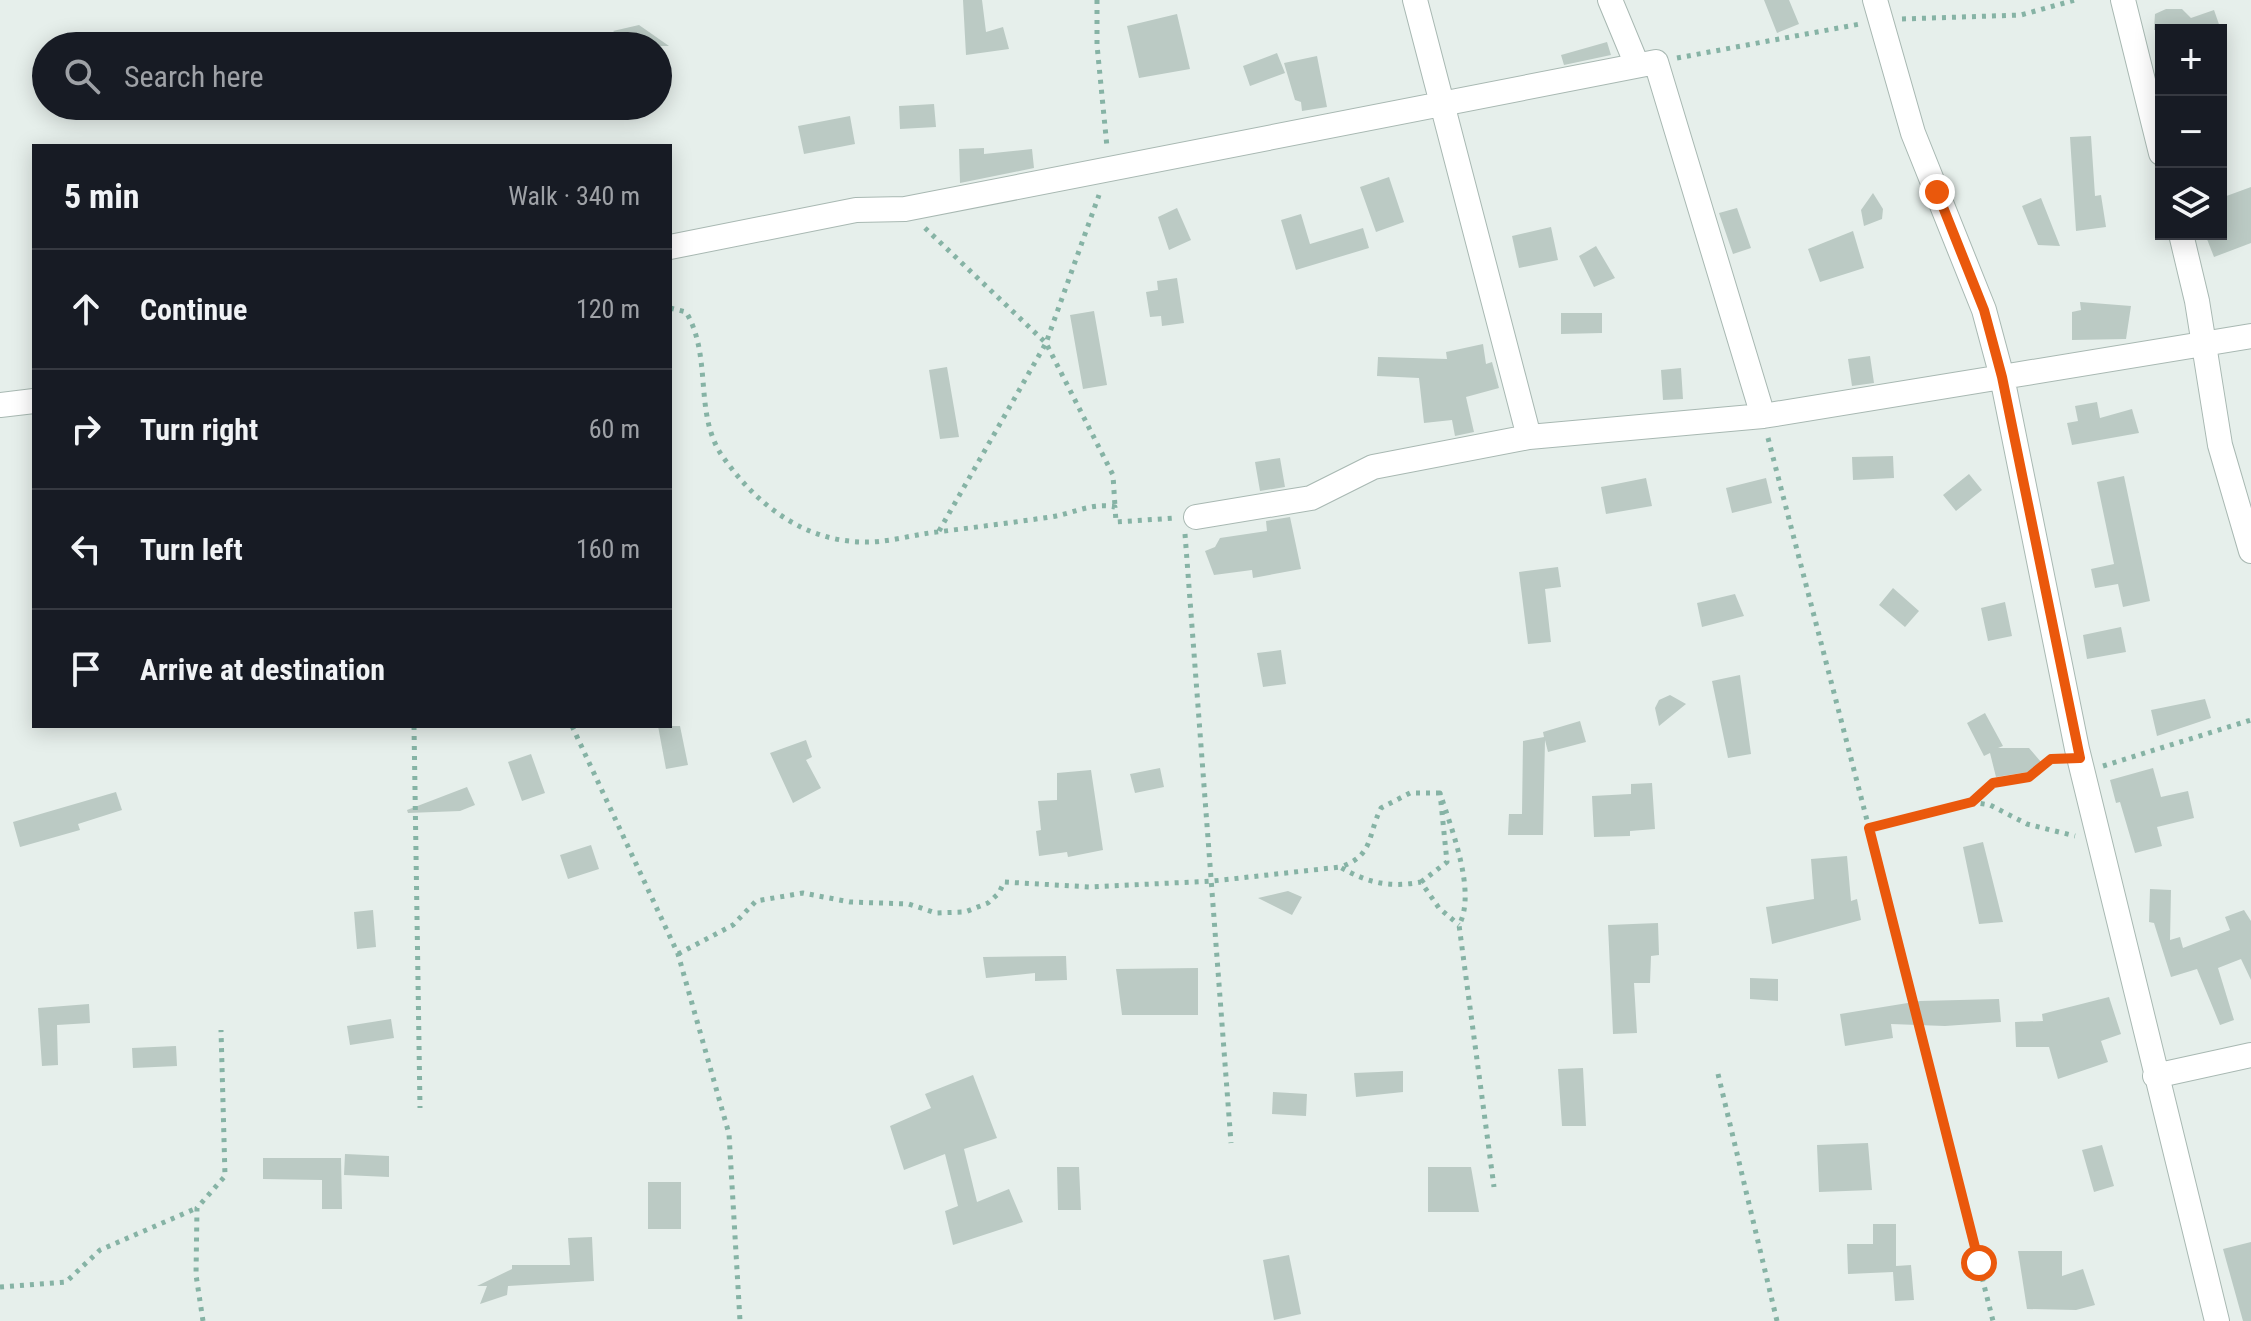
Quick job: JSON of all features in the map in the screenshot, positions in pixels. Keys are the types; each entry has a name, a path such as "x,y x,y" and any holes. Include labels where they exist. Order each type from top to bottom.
{"street":[{"path":"1415,0 1529,437"},
{"path":"1610,0 1647,64 1763,416"},
{"path":"2123,0 2155,129"},
{"path":"1878,10 1913,133 1984,310 2002,377 2081,765 2217,1321"},
{"path":"672,247 856,210 905,209 1647,64"},
{"path":"2182,240 2220,445 2251,551"},
{"path":"1196,517 1311,498 1373,467 1529,437 1763,416 2251,336"},
{"path":"0,405 32,401"},
{"path":"2155,1076 2251,1055"}],"path":[{"path":"939,532 1046,343 1109,169 1097,45 1097,0"},
{"path":"1647,64 1878,10 2021,15 2075,0"},
{"path":"905,209 1046,343 1113,475 1116,522 1183,517 1231,1143"},
{"path":"672,308 686,312 698,332 709,432 751,489 800,530 827,539 864,542 1059,516 1103,505 1115,507"},
{"path":"1763,416 1993,1321"},
{"path":"1972,802 1993,783 2029,777 2051,759 2081,765 2251,720"},
{"path":"414,728 420,1108"},
{"path":"573,728 678,954 729,1134 740,1321"},
{"path":"678,954 733,925 756,901 803,893 850,902 909,904 936,913 965,912 988,903 999,893 1004,882 1090,887 1213,881 1340,867 1355,862 1368,848 1373,824 1381,808 1410,793 1440,793"},
{"path":"1340,867 1369,883 1399,886 1421,882 1447,862 1440,793"},
{"path":"1440,793 1460,866 1466,912 1459,925 1494,1187"},
{"path":"1869,828 1972,802 1990,805 2027,824 2100,844"},
{"path":"1421,882 1439,908 1459,925"},
{"path":"0,1287 66,1282 100,1250 197,1208 225,1176 221,1030"},
{"path":"1718,1074 1777,1321"},
{"path":"197,1208 196,1275 203,1321"}],"building":[{"path":"963,0 982,0 986,32 1003,27 1009,49 966,55"},
{"path":"1764,0 1789,0 1799,24 1777,33"},
{"path":"2166,9 2182,9 2191,18 2214,10 2219,24 2155,24 2154,30 2155,14"},
{"path":"1177,14 1190,69 1139,78 1127,26"},
{"path":"639,25 649,32 614,32"},
{"path":"1607,42 1611,55 1564,65 1561,55"},
{"path":"1277,53 1285,73 1250,86 1243,66"},
{"path":"1317,56 1327,107 1302,111 1301,102 1295,100 1284,63"},
{"path":"934,104 936,127 900,129 899,106"},
{"path":"850,116 855,144 804,154 798,126"},
{"path":"2091,136 2095,196 2101,195 2106,227 2076,231 2070,137"},
{"path":"984,148 984,154 1032,149 1034,168 960,183 959,149"},
{"path":"1389,177 1404,222 1376,232 1360,187"},
{"path":"2251,187 2251,243 2214,257 2207,240 2227,240 2227,196"},
{"path":"1873,193 1883,209 1882,219 1864,226 1861,210"},
{"path":"2041,198 2060,246 2038,245 2022,206"},
{"path":"1177,208 1191,240 1169,250 1158,217"},
{"path":"1737,208 1751,248 1733,254 1719,213"},
{"path":"1301,214 1310,244 1363,228 1369,248 1296,270 1281,220"},
{"path":"1551,227 1558,260 1519,268 1512,236"},
{"path":"1853,231 1864,268 1820,282 1808,249"},
{"path":"1596,246 1615,278 1594,287 1579,256"},
{"path":"1177,278 1184,323 1162,326 1161,316 1150,317 1146,292 1158,290 1157,281"},
{"path":"2080,302 2131,306 2126,339 2072,340 2072,312 2081,310"},
{"path":"1094,311 1107,385 1083,389 1070,315"},
{"path":"1561,313 1602,313 1602,333 1561,334"},
{"path":"1483,344 1486,364 1492,362 1499,388 1466,397 1474,432 1455,436 1452,420 1424,423 1419,378 1377,376 1378,357 1447,359 1446,352"},
{"path":"1870,356 1874,383 1852,386 1848,359"},
{"path":"947,367 959,437 940,439 929,370"},
{"path":"1681,368 1683,399 1663,400 1661,370"},
{"path":"2097,402 2100,418 2132,409 2139,433 2072,445 2067,423 2078,421 2075,406"},
{"path":"1893,456 1894,478 1853,480 1852,457"},
{"path":"1280,458 1285,487 1260,491 1255,462"},
{"path":"1969,474 1982,490 1956,511 1943,495"},
{"path":"2124,476 2150,601 2123,607 2118,584 2095,588 2091,569 2114,564 2097,482"},
{"path":"1646,478 1652,506 1606,514 1601,487"},
{"path":"1766,478 1772,503 1732,513 1726,488"},
{"path":"1290,517 1301,569 1253,578 1252,570 1214,575 1205,551 1215,547 1220,538 1267,531 1266,521"},
{"path":"1558,567 1561,587 1545,589 1551,642 1528,644 1519,572"},
{"path":"1893,588 1919,611 1905,627 1879,605"},
{"path":"1735,594 1744,616 1702,627 1697,603"},
{"path":"2005,602 2012,636 1988,641 1981,608"},
{"path":"2121,627 2126,652 2087,659 2083,635"},
{"path":"1281,650 1286,684 1263,687 1257,653"},
{"path":"1740,675 1751,754 1728,758 1712,681"},
{"path":"1670,695 1686,704 1659,726 1655,708 1659,700"},
{"path":"2205,699 2211,718 2157,736 2151,710"},
{"path":"1985,713 2003,746 1998,748 2029,748 2041,762 2028,772 1996,777 1990,753 1984,756 1967,723"},
{"path":"1580,721 1586,742 1548,752 1545,740 1543,835 1508,835 1509,814 1522,814 1523,741 1544,737 1543,732"},
{"path":"680,726 688,765 666,769 658,728"},
{"path":"806,740 812,757 806,760 821,788 793,803 770,753"},
{"path":"531,754 545,793 522,801 508,762"},
{"path":"1160,768 1164,787 1135,793 1130,774"},
{"path":"2153,768 2161,797 2188,791 2194,818 2157,827 2162,846 2135,853 2110,780"},
{"path":"1091,770 1103,850 1068,857 1067,852 1039,856 1036,831 1041,830 1038,801 1057,800 1057,773"},
{"path":"1652,783 1655,829 1630,831 1630,836 1594,837 1592,796 1631,794 1631,784"},
{"path":"467,787 475,805 460,811 408,813 407,810"},
{"path":"116,792 122,810 78,824 80,830 20,847 13,822"},
{"path":"1983,842 2003,922 1979,924 1963,847"},
{"path":"591,845 599,869 568,879 560,855"},
{"path":"1847,856 1851,901 1857,899 1861,920 1772,944 1766,907 1814,899 1811,859"},
{"path":"2150,889 2171,890 2170,940 2180,937 2183,948 2230,930 2225,917 2244,910 2251,921 2251,980 2241,959 2218,968 2234,1020 2220,1025 2197,969 2171,977 2154,923 2149,922"},
{"path":"1288,891 1302,897 1292,915 1258,898"},
{"path":"373,910 376,947 357,949 354,912"},
{"path":"1658,923 1659,955 1651,956 1650,983 1634,983 1637,1033 1613,1034 1608,925"},
{"path":"1066,956 1067,980 1035,981 1035,973 986,978 983,957"},
{"path":"1198,968 1198,1015 1122,1015 1116,969"},
{"path":"1750,978 1778,979 1778,1001 1750,999"},
{"path":"2109,997 2121,1034 2101,1041 2108,1062 2058,1079 2049,1047 2016,1047 2015,1022 2043,1021 2042,1014"},
{"path":"1999,999 2001,1022 1945,1026 1891,1024 1893,1038 1845,1046 1840,1014 1920,1001"},
{"path":"89,1004 90,1023 57,1025 58,1065 42,1066 38,1008"},
{"path":"391,1019 394,1038 350,1045 347,1026"},
{"path":"176,1046 177,1066 133,1068 132,1048"},
{"path":"1583,1068 1586,1126 1562,1126 1558,1069"},
{"path":"1403,1071 1403,1092 1356,1097 1354,1073"},
{"path":"973,1075 997,1138 964,1149 977,1202 1009,1189 1023,1222 953,1245 945,1211 958,1206 945,1154 904,1170 890,1126 931,1108 925,1094"},
{"path":"1273,1092 1307,1094 1306,1116 1272,1114"},
{"path":"1868,1143 1872,1190 1819,1192 1817,1145"},
{"path":"2102,1145 2114,1186 2094,1192 2082,1150"},
{"path":"345,1154 389,1156 389,1177 344,1175"},
{"path":"263,1158 341,1158 342,1209 322,1209 322,1180 263,1179"},
{"path":"1057,1167 1079,1167 1081,1210 1058,1210"},
{"path":"1428,1167 1471,1167 1479,1212 1428,1212"},
{"path":"648,1182 681,1182 681,1229 648,1229"},
{"path":"1873,1224 1896,1224 1896,1266 1911,1265 1914,1300 1895,1301 1893,1272 1848,1274 1847,1244 1873,1244"},
{"path":"592,1237 594,1281 508,1286 507,1295 480,1304 487,1286 477,1286 512,1269 512,1265 570,1265 568,1238"},
{"path":"2251,1242 2251,1321 2243,1321 2223,1249"},
{"path":"2018,1251 2062,1251 2062,1276 2083,1269 2095,1305 2076,1310 2027,1309"},
{"path":"1289,1255 1301,1314 1274,1320 1263,1260"}],"route":[{"path":"1937,192 1984,310 2002,377 2080,758 2051,759 2029,777 1993,783 1972,802 1869,828 1979,1263"}]}
